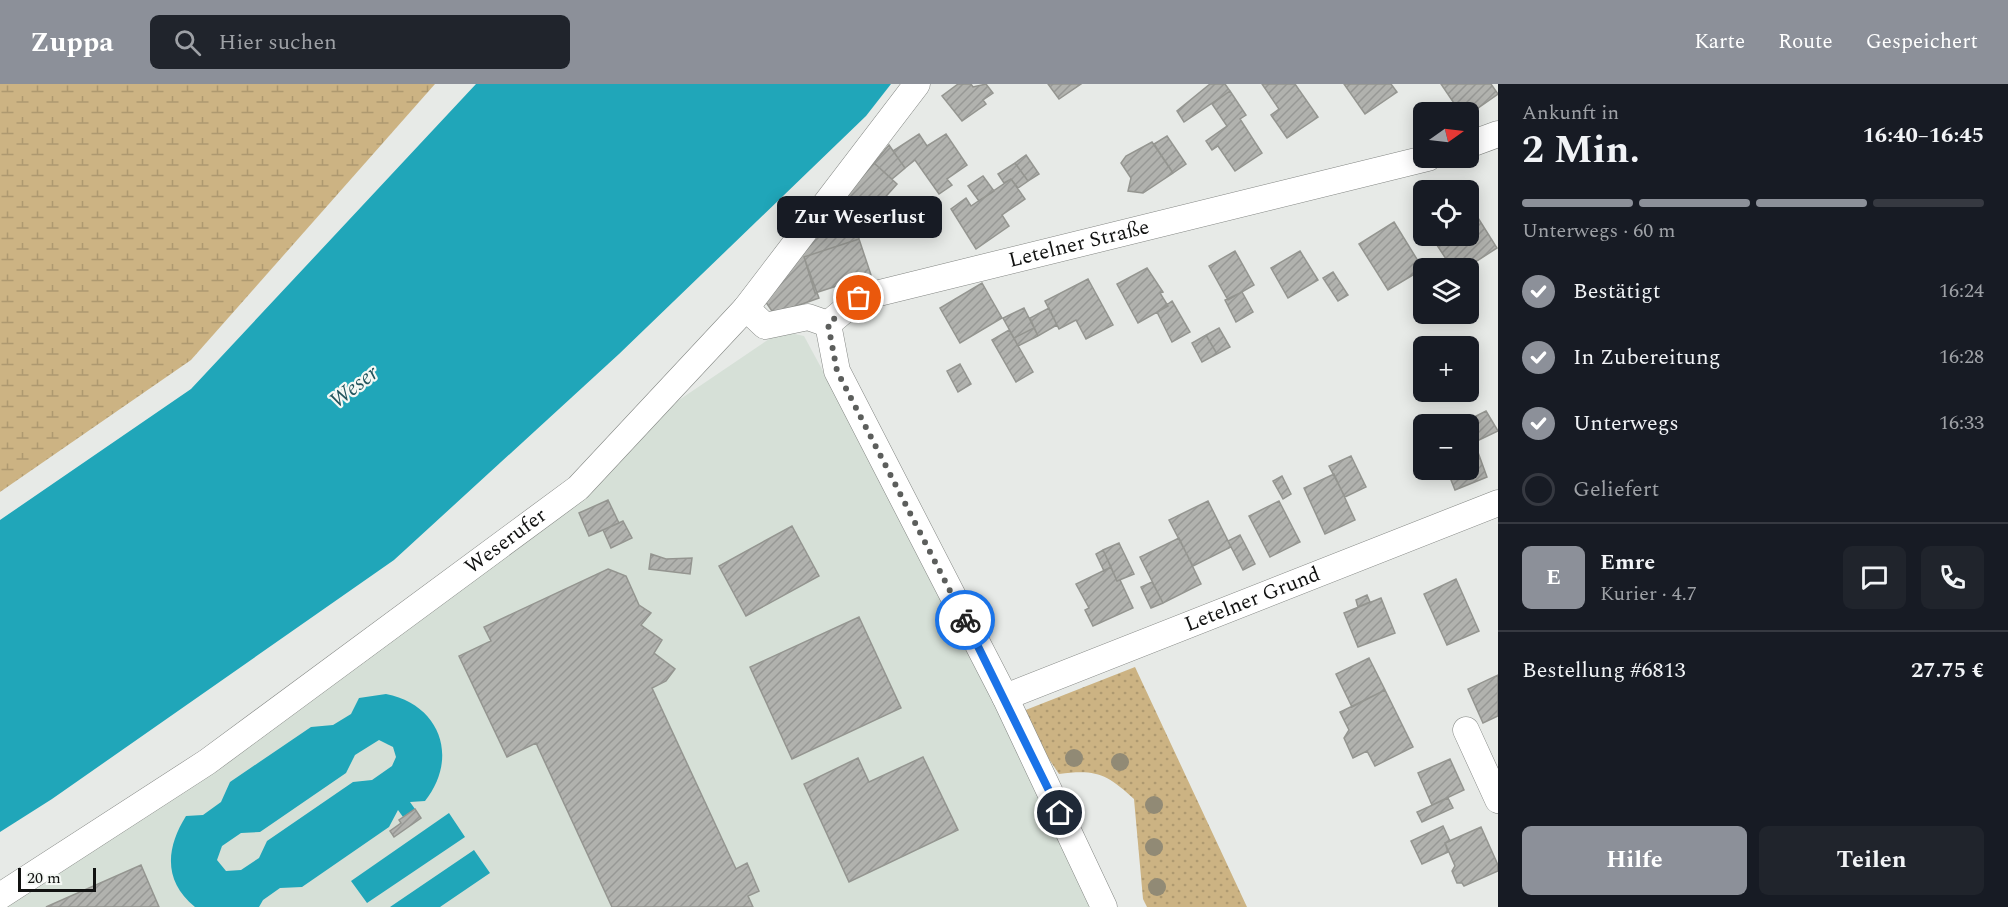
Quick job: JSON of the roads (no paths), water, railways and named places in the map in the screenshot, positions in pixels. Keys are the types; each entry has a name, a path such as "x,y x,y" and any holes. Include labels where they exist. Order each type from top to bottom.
{"street":[{"name":"Weserufer","path":"0,896 207,762 578,488 746,308 917,84"},
{"path":"1479,141 1498,134"},
{"name":"Letelner Straße","path":"828,324 859,298 1413,162"},
{"path":"746,308 765,326 808,317 828,324 837,371 1005,697 1104,907"},
{"name":"Letelner Grund","path":"1005,697 1498,503"},
{"path":"1466,730 1498,800"}],"water":[{"name":"Weser","path":"476,84 891,84 866,116 619,354 394,560 52,799 0,832 0,520 191,389"},
{"path":"386,694 405,700 420,709 431,721 439,736 442,751 441,768 435,785 425,801 410,802 415,809 403,817 398,810 389,827 302,887 280,888 263,900 259,907 195,907 177,886 171,864 174,840 186,816 203,815 221,802 230,782 311,727 333,725 351,714 359,698","holes":["379,740 393,747 396,757 392,766 372,780 353,782 267,841 259,858 241,870 226,871 217,860 222,846 241,833 260,832 346,773 355,755"]},
{"path":"449,813 465,837 367,903 351,881"},
{"path":"474,850 490,873 440,907 390,907"}],"place":[{"name":"Zur Weserlust","path":"859,298"}]}
